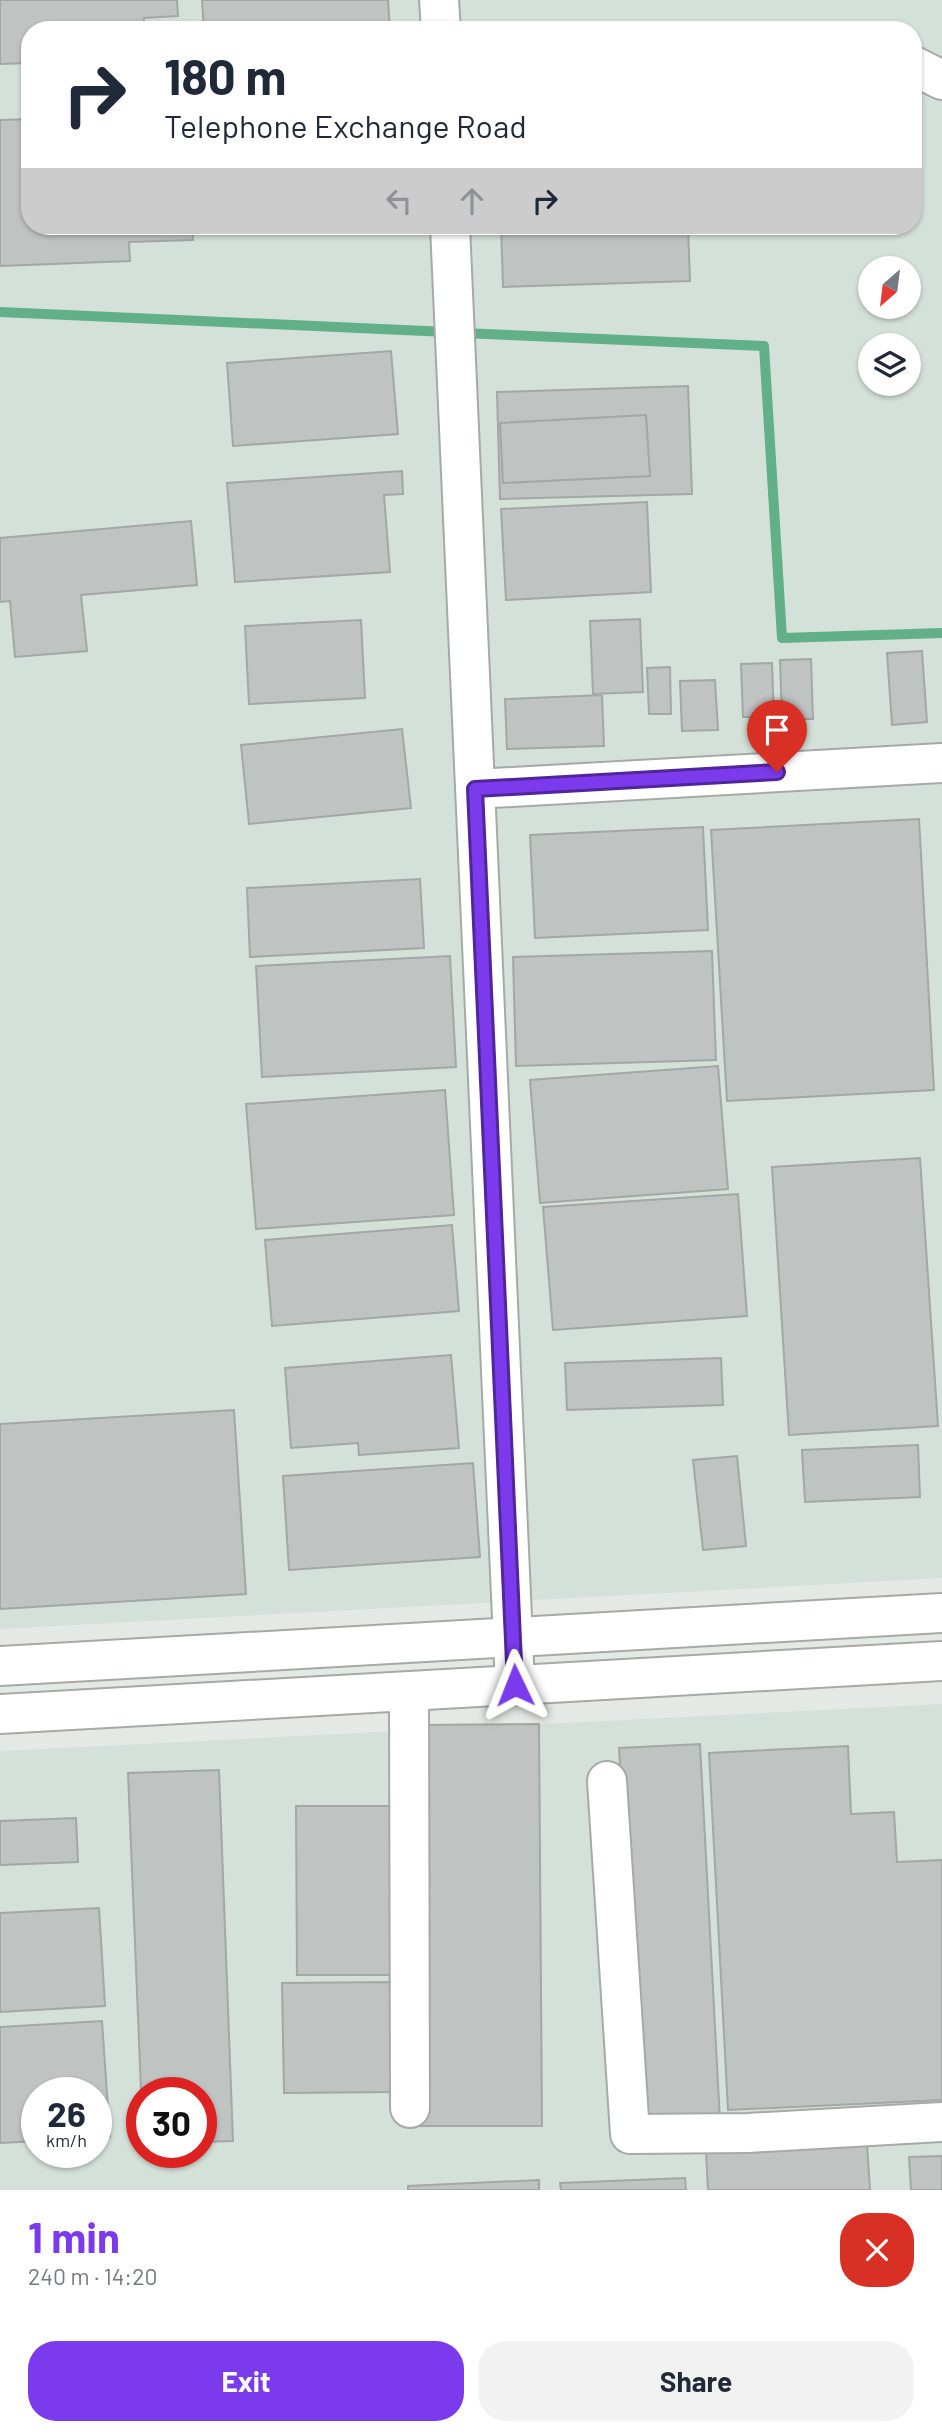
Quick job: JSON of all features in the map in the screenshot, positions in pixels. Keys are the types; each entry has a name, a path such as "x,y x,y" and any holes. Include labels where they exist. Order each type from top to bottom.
{"street":[{"path":"439,0 440,21"},
{"path":"922,70 942,80"},
{"path":"450,235 515,1685"},
{"path":"475,789 942,763"},
{"path":"0,1666 942,1613"},
{"path":"0,1714 942,1663"},
{"path":"409,1691 410,2108"},
{"path":"607,1781 631,2134 748,2133 942,2122"}],"shaded area":[{"path":"0,0 942,0 942,1578 0,1629"},
{"path":"942,1704 942,2190 0,2190 0,1751"}],"building":[{"path":"0,0 177,0 178,16 144,18 144,21 21,21 21,63 0,64"},
{"path":"202,0 388,0 389,21 203,21"},
{"path":"21,119 21,235 193,235 193,240 129,242 130,261 0,266 0,120"},
{"path":"501,235 688,235 690,281 503,287"},
{"path":"391,351 398,434 233,446 227,363"},
{"path":"688,386 692,494 500,499 497,392"},
{"path":"646,415 650,476 503,483 500,423"},
{"path":"402,471 403,494 384,495 390,572 235,582 227,483"},
{"path":"647,502 651,592 506,600 501,509"},
{"path":"191,521 197,585 81,595 87,651 15,657 10,601 0,602 0,538"},
{"path":"640,619 643,692 593,694 590,621"},
{"path":"361,620 365,698 249,704 245,626"},
{"path":"922,651 927,722 892,725 887,653"},
{"path":"811,659 813,719 782,719 780,660"},
{"path":"772,663 774,717 743,717 741,664"},
{"path":"670,667 671,714 649,714 647,668"},
{"path":"715,680 718,730 682,731 680,681"},
{"path":"602,695 604,746 507,749 505,699"},
{"path":"402,729 411,808 249,824 241,745"},
{"path":"919,819 934,1090 727,1101 711,830"},
{"path":"703,827 708,930 535,938 530,835"},
{"path":"420,879 424,948 250,957 247,888"},
{"path":"712,951 716,1060 516,1066 513,957"},
{"path":"450,956 456,1067 262,1077 256,966"},
{"path":"718,1066 728,1189 540,1203 530,1080"},
{"path":"445,1090 454,1215 256,1229 246,1104"},
{"path":"920,1158 938,1426 789,1435 772,1167"},
{"path":"738,1194 747,1316 553,1330 543,1207"},
{"path":"452,1225 459,1311 272,1326 265,1240"},
{"path":"451,1355 459,1448 359,1455 358,1443 291,1448 285,1368"},
{"path":"721,1358 723,1405 567,1410 565,1363"},
{"path":"234,1410 246,1594 0,1609 0,1424"},
{"path":"918,1445 920,1497 805,1502 802,1450"},
{"path":"737,1456 746,1546 703,1550 693,1460"},
{"path":"473,1463 480,1557 289,1570 283,1476"},
{"path":"539,1724 542,2126 420,2126 417,1725"},
{"path":"700,1744 720,2121 640,2125 619,1748"},
{"path":"848,1746 851,1814 894,1812 897,1862 942,1860 942,2100 728,2110 709,1753"},
{"path":"219,1770 233,2141 217,2142 217,2077 140,2077 128,1773"},
{"path":"296,1806 400,1806 402,1975 297,1975"},
{"path":"76,1818 78,1862 0,1865 0,1821"},
{"path":"99,1908 105,2006 0,2012 0,1913"},
{"path":"392,1982 394,2092 284,2093 282,1983"},
{"path":"102,2021 106,2077 21,2077 21,2142 0,2143 0,2027"},
{"path":"867,2144 870,2190 708,2190 706,2151"},
{"path":"942,2156 942,2190 911,2190 909,2157"},
{"path":"685,2178 686,2190 561,2190 560,2183"},
{"path":"539,2180 539,2190 408,2190 408,2186"}],"waterway":[{"path":"0,312 447,332"},
{"path":"462,333 764,346 782,638 942,633"}],"route":[{"path":"515,1685 475,789 777,772"}]}
